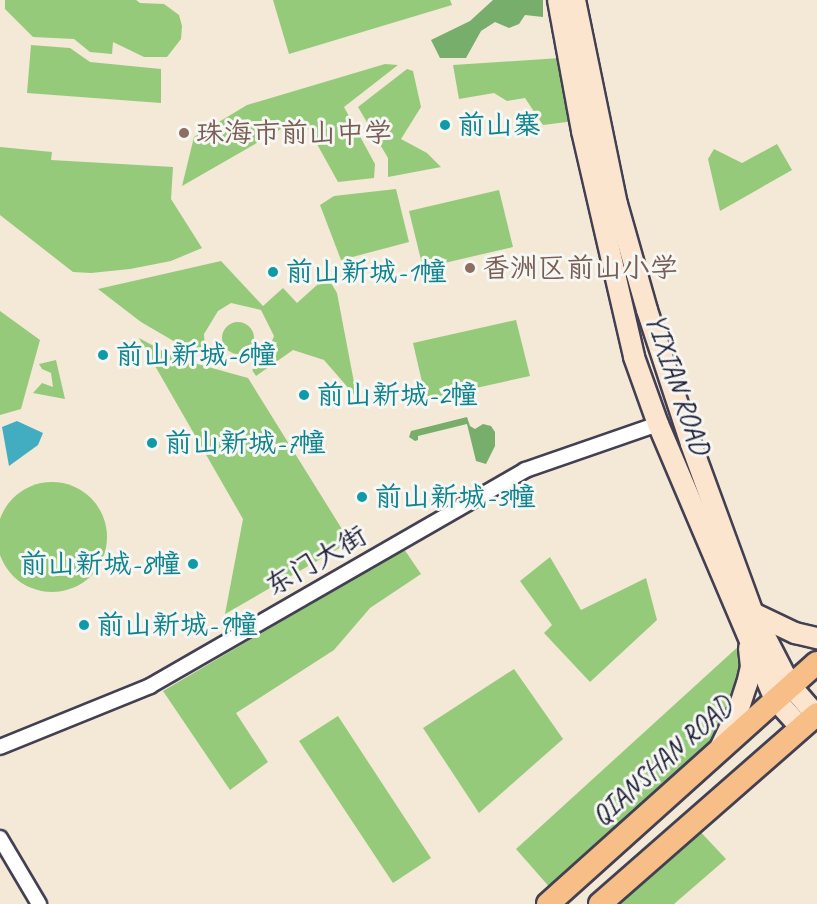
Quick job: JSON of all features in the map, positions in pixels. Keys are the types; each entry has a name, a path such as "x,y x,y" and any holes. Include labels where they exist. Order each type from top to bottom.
{"main road":[{"name":"YIXIAN ROAD","path":"558,0 582,131 626,324 658,424 783,692 812,719"},
{"name":"YIXIAN ROAD","path":"575,0 616,204 644,300 747,616"},
{"path":"719,751 738,711 751,668 747,616 795,633 817,638"},
{"name":"QIANSHAN ROAD","path":"548,904 817,663"},
{"path":"600,904 812,719"}],"street":[{"name":"东门大街","path":"0,747 150,686 525,470 658,424"},
{"path":"0,838 39,904"}],"green space":[{"path":"5,0 136,0 140,3 164,4 179,15 182,26 181,39 167,57 144,57 113,42 112,54 90,52 74,39 33,37 5,9"},
{"path":"273,0 450,0 452,5 289,54"},
{"path":"493,0 543,0 543,17 525,15 519,24 509,28 495,22 481,31 466,58 440,58 431,40 470,21"},
{"path":"31,45 70,48 90,62 161,69 161,103 27,93"},
{"path":"560,58 575,121 543,125 525,98 507,101 494,93 459,99 453,65"},
{"path":"385,64 398,65 344,107 375,164 374,178 338,182 302,117 182,186 194,137 247,105"},
{"path":"407,69 413,71 421,107 401,139 427,153 441,167 388,177 388,158 358,107"},
{"path":"777,144 792,170 720,211 708,159 714,149 742,163"},
{"path":"0,147 52,152 51,160 173,167 171,199 202,248 171,261 130,269 91,273 73,272 0,215"},
{"path":"396,189 409,242 341,260 320,205 334,196"},
{"path":"499,190 513,247 423,268 409,211"},
{"path":"221,261 263,306 283,288 297,303 327,276 337,293 357,398 324,360 293,350 256,376 252,370 264,361 274,336 261,310 231,303 218,311 204,334 205,350 177,343 141,322 98,289"},
{"path":"0,311 40,340 21,409 0,415"},
{"path":"516,320 530,376 426,399 413,343"},
{"path":"238,322 249,327 254,338 249,349 238,354 227,349 222,338 227,327"},
{"path":"139,338 176,358 248,378 350,542 225,614 243,519"},
{"path":"56,360 65,399 33,393 42,383 53,387 51,373 42,369 39,364"},
{"path":"467,417 470,426 475,429 483,424 491,426 495,432 495,446 486,464 476,461 467,424 418,436 418,440 415,441 409,437 411,431"},
{"path":"52,482 73,486 91,498 103,516 107,537 103,558 91,576 73,588 52,592 31,588 13,576 1,558 -3,537 1,516 13,498 31,486"},
{"path":"404,549 421,574 370,608 334,650 236,713 268,762 230,790 163,691"},
{"path":"550,557 581,610 646,578 657,620 590,682 544,633 552,625 520,581"},
{"path":"741,644 743,667 738,688 711,744 552,890 516,849"},
{"path":"514,669 563,739 479,813 423,728"},
{"path":"338,716 431,858 393,883 299,741"},
{"path":"695,826 726,859 674,904 611,904"}],"water":[{"path":"17,421 43,433 38,445 9,466 2,427"}],"place":[{"name":"前山寨","path":"445,125"},
{"name":"珠海市前山中学","path":"184,133"},
{"name":"香洲区前山小学","path":"470,268"},
{"name":"前山新城-1幢","path":"273,272"},
{"name":"前山新城-6幢","path":"103,355"},
{"name":"前山新城-2幢","path":"304,395"},
{"name":"前山新城-7幢","path":"152,443"},
{"name":"前山新城-3幢","path":"362,497"},
{"name":"前山新城-8幢","path":"193,564"},
{"name":"前山新城-9幢","path":"84,625"}]}
